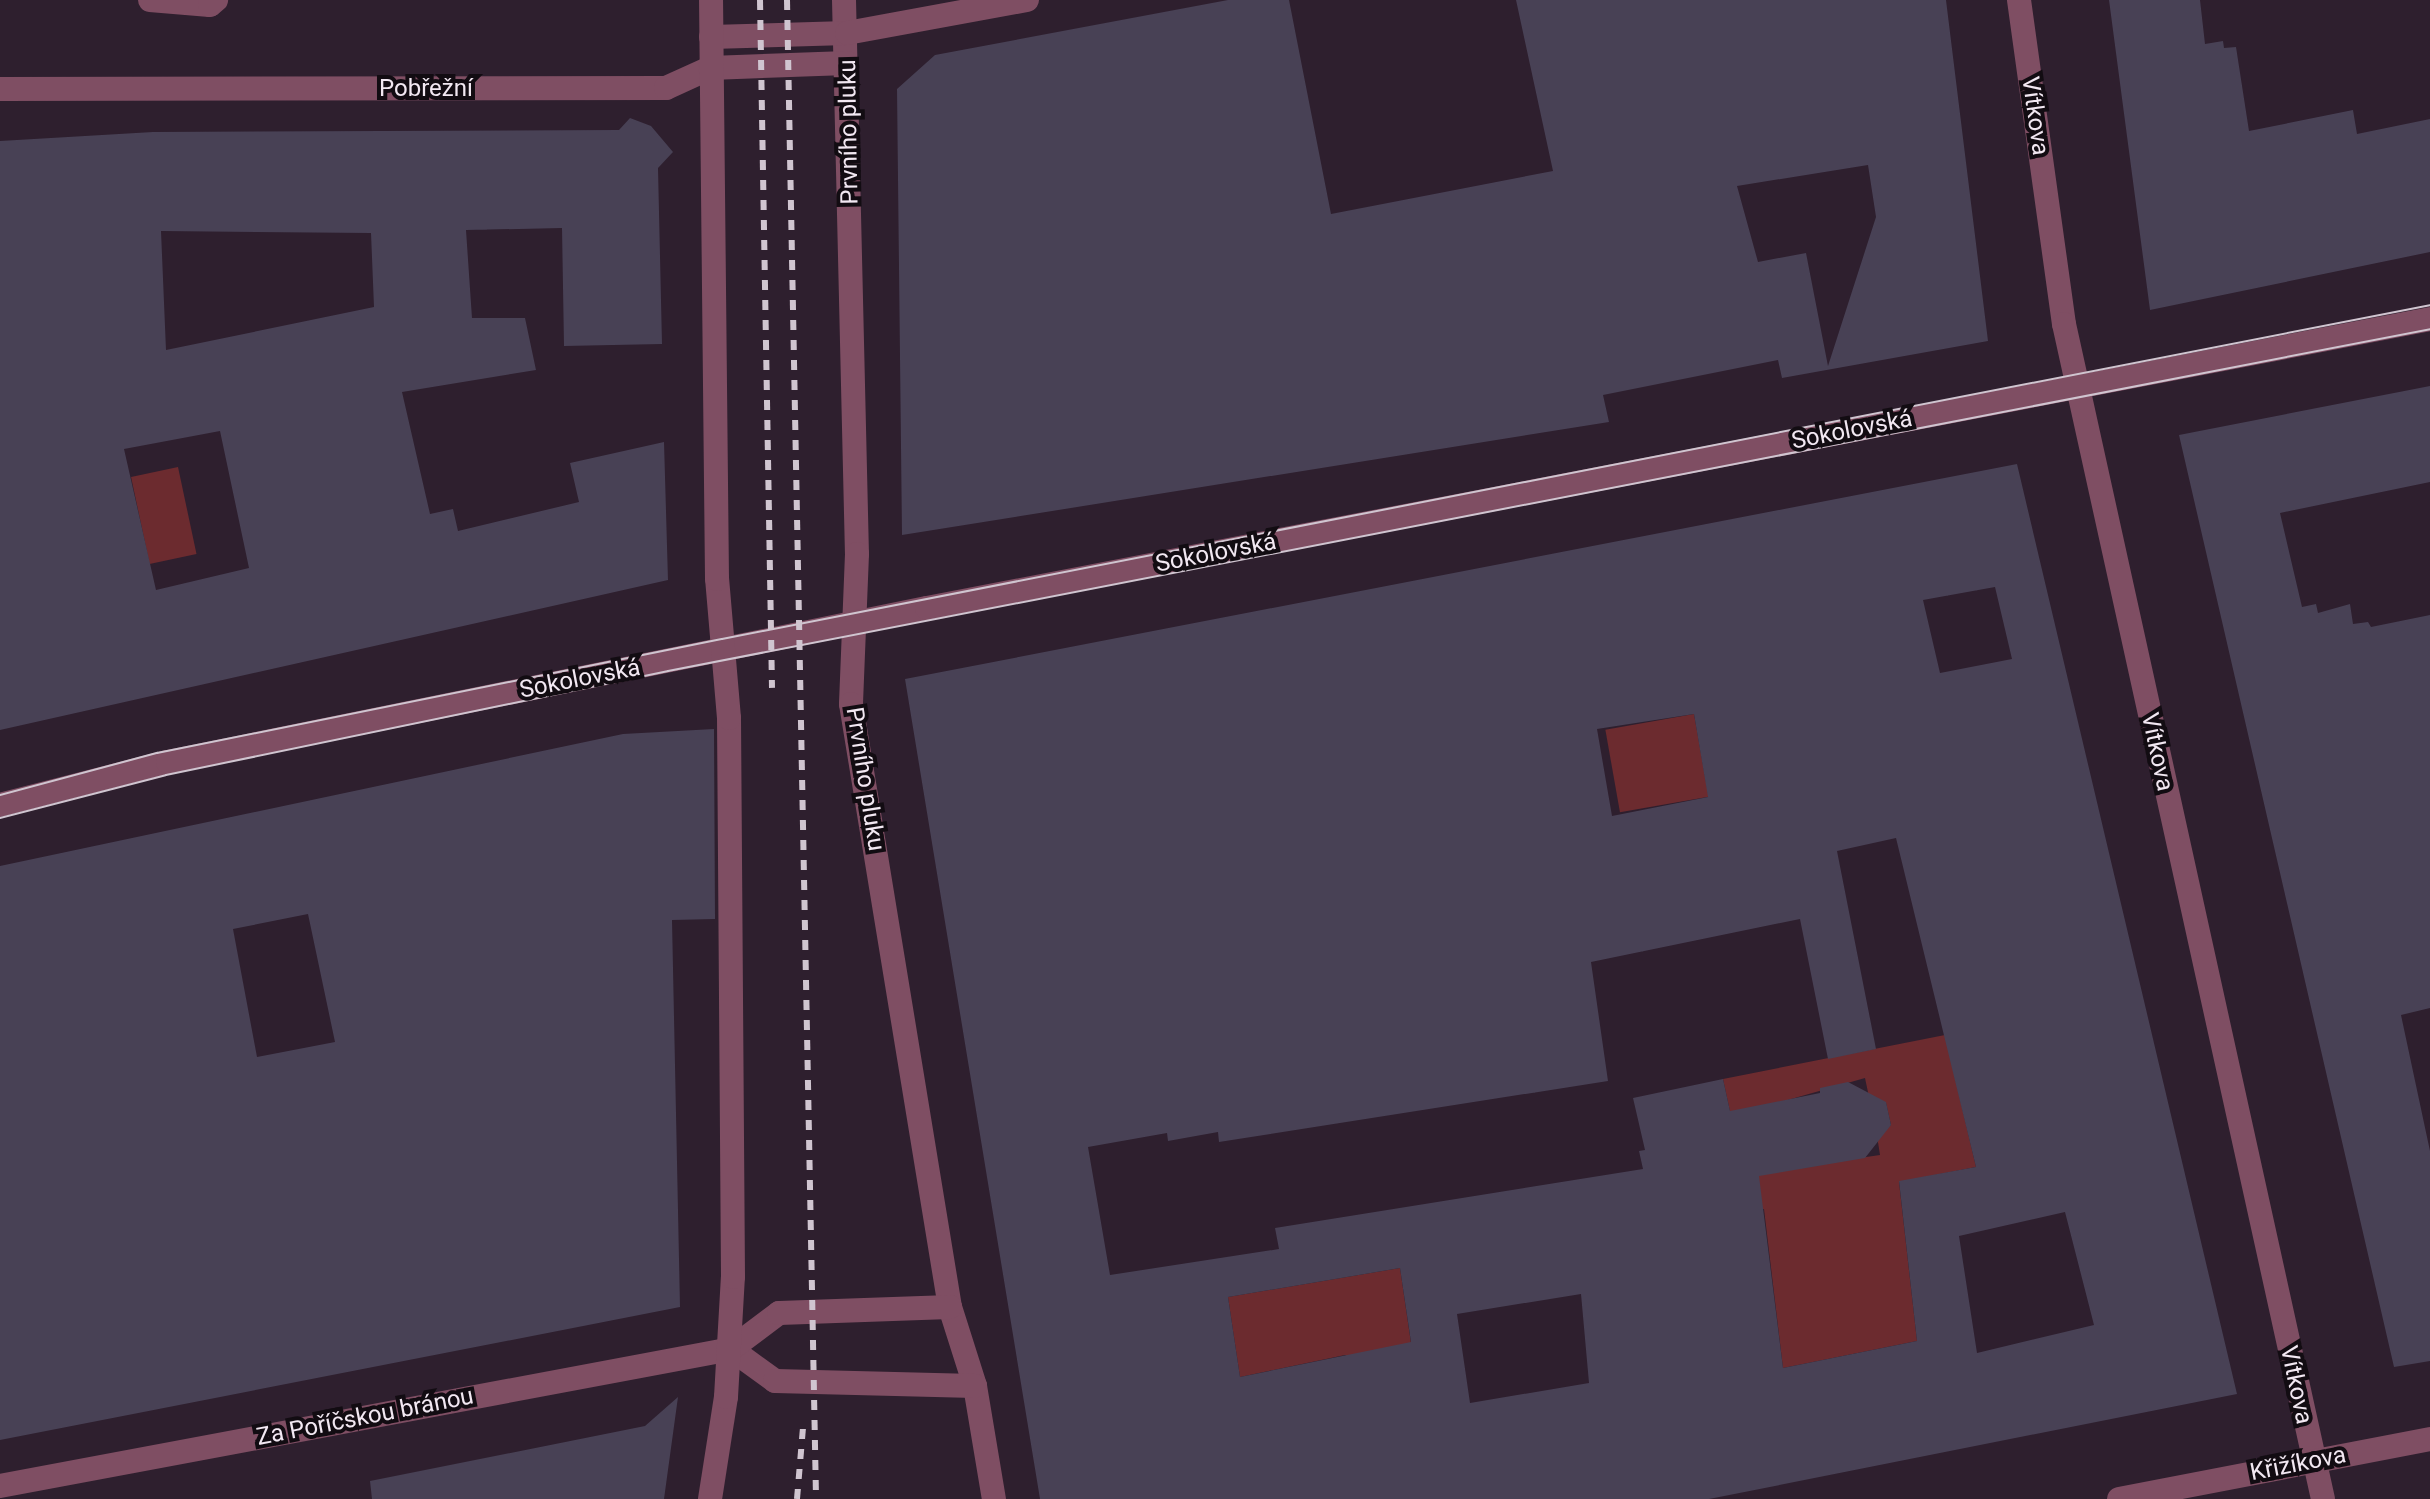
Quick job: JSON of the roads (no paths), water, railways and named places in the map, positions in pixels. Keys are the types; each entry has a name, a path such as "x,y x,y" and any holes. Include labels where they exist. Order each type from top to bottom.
{"street":[{"path":"150,0 210,5 216,0"},
{"path":"710,1499 731,1349 729,718 722,650 711,0"},
{"name":"Prvního pluku","path":"844,0 856,623 851,704 950,1307 975,1386 994,1499"},
{"path":"711,37 847,33 1027,0"},
{"name":"Vítkova","path":"2019,0 2064,324 2081,386 2312,1461 2323,1499"},
{"name":"Pobřežní","path":"0,89 666,88 710,68 847,63"},
{"name":"Sokolovská","path":"2,804 168,762 856,623 2430,319"},
{"path":"731,1349 779,1313 950,1307"},
{"path":"731,1349 775,1381 975,1386"},
{"name":"Za Poříčskou bránou","path":"0,1486 731,1349"},
{"name":"Křižíkova","path":"2119,1499 2430,1439"}],"tram line":[{"path":"0,795 157,753 722,639 2430,305"},
{"path":"0,818 166,775 668,671 2430,329"}],"railway":[{"path":"760,0 772,688"},
{"path":"787,0 816,1499"},
{"path":"797,1499 803,1427"}]}
